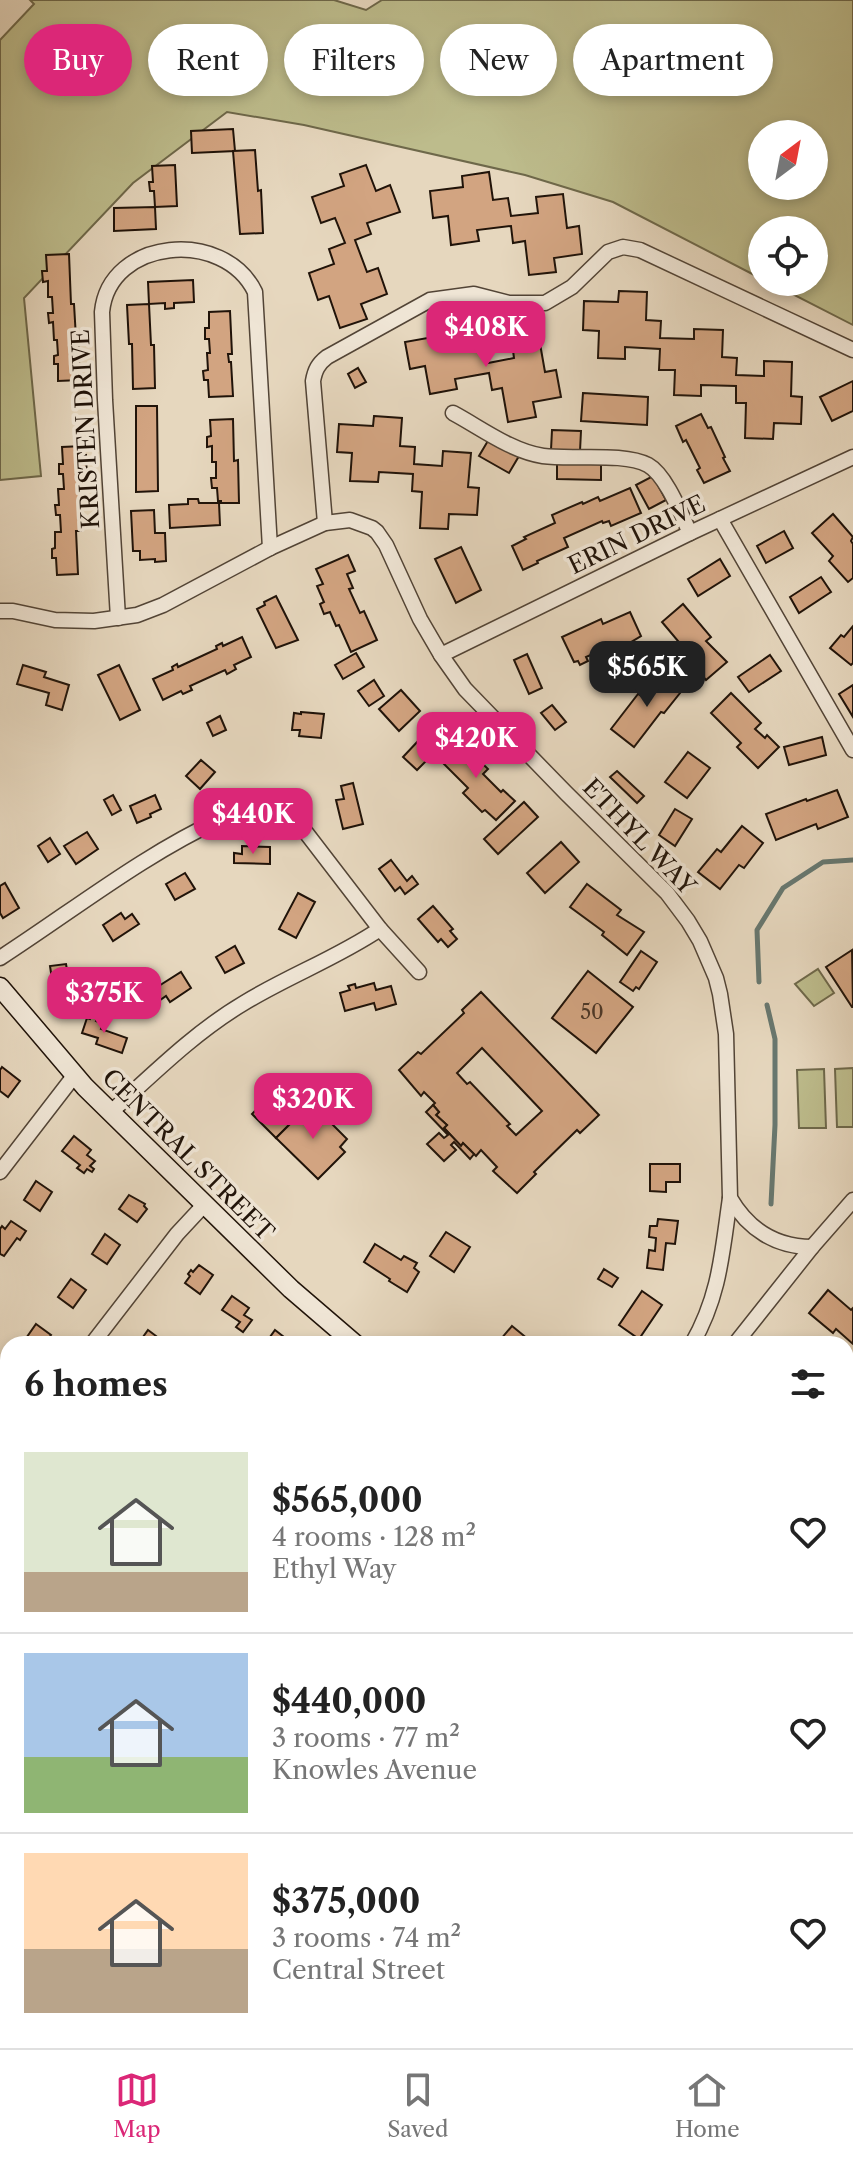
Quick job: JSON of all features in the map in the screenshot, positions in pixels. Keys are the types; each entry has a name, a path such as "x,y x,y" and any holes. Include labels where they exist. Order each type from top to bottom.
{"main road":[{"name":"CENTRAL STREET","path":"0,987 74,1076 110,1113 291,1289 346,1336"}],"street":[{"path":"325,523 313,381 315,371 327,357 430,300 474,294 509,303 545,303 572,287 608,252 623,247 640,250 853,350"},
{"name":"KRISTEN DRIVE","path":"118,618 102,312 112,283 126,268 146,255 188,250 215,254 240,270 255,292 270,548"},
{"path":"453,413 524,451 567,459 622,459 648,465 658,473 690,533"},
{"name":"ERIN DRIVE","path":"441,655 853,457"},
{"path":"720,519 853,750"},
{"name":"ETHYL WAY","path":"0,611 55,620 94,621 137,615 163,605 270,548 325,523 350,520 377,532 420,619 441,655 475,700 667,893 700,941 716,978 726,1034 730,1198 711,1305 696,1336"},
{"path":"0,958 141,862 176,842 266,801 285,808 299,823 380,929 419,972"},
{"path":"110,1113 179,1050 243,1004 356,945 380,929"},
{"path":"0,1172 74,1076"},
{"path":"730,1198 737,1210 761,1233 782,1243 812,1247"},
{"path":"741,1336 853,1200"},
{"path":"98,1336 177,1234 204,1205"}],"shaded area":[{"path":"30,0 334,0 366,10 382,0 853,0 853,325 796,296 828,296 828,216 748,216 748,272 613,202 525,175 304,125 227,112 133,183 24,298 41,476 0,480 0,40 34,4"},
{"path":"818,969 834,993 814,1006 795,984"},
{"path":"853,1068 853,1127 837,1127 835,1069"},
{"path":"824,1069 826,1128 799,1128 797,1070"}],"building":[{"path":"233,129 235,151 192,153 191,131"},
{"path":"255,150 263,233 240,234 233,151"},
{"path":"175,165 177,206 155,207 154,191 150,191 149,182 153,182 152,166"},
{"path":"366,165 376,191 390,185 400,212 367,223 371,234 355,240 367,272 378,268 387,294 361,304 367,319 340,328 329,296 318,300 309,273 334,264 329,249 345,243 335,218 321,223 312,197 344,186 340,174"},
{"path":"489,172 493,200 508,198 511,216 538,213 536,197 563,194 567,228 579,226 582,254 554,258 556,272 529,275 525,241 513,243 511,226 477,230 479,241 451,245 448,216 433,218 430,191 463,187 462,176"},
{"path":"155,207 156,229 114,231 114,208"},
{"path":"69,254 80,380 58,381 58,364 54,364 54,356 58,355 57,340 54,340 53,322 49,323 48,313 53,313 52,297 48,297 48,281 43,282 42,271 47,271 46,255"},
{"path":"193,280 194,302 174,303 174,308 165,309 165,303 149,304 148,282"},
{"path":"619,291 647,292 646,320 661,321 660,338 694,339 694,329 723,330 722,357 737,358 736,375 764,376 764,361 792,362 791,396 802,397 801,424 774,423 773,439 745,438 746,403 736,403 736,386 701,385 701,396 674,395 675,370 659,370 660,349 625,347 625,359 598,358 599,331 583,330 584,301 618,302"},
{"path":"149,304 155,388 133,389 127,305"},
{"path":"230,311 232,354 228,354 233,396 209,397 208,380 204,380 203,371 208,370 207,353 210,353 205,328 209,328 209,312"},
{"path":"465,320 470,348 485,346 488,363 514,358 512,343 539,338 545,372 556,370 561,397 533,402 536,417 508,422 502,388 492,390 489,373 455,379 457,389 430,394 425,366 410,369 405,342 439,336 437,325"},
{"path":"358,368 366,382 355,388 348,374"},
{"path":"853,381 853,411 832,421 820,397"},
{"path":"583,393 648,397 647,425 581,421"},
{"path":"136,406 157,406 158,491 136,492"},
{"path":"701,414 708,428 711,427 730,471 704,483 697,470 700,468 676,426"},
{"path":"374,416 402,418 400,446 415,447 414,464 442,466 443,451 471,453 468,487 479,488 477,515 449,514 448,529 420,528 422,492 412,491 413,474 379,472 378,482 350,481 352,453 337,452 339,424 373,426"},
{"path":"233,419 239,503 221,503 217,488 212,488 211,478 216,478 216,462 212,462 212,446 207,447 207,437 211,436 210,420"},
{"path":"552,430 581,431 580,451 551,450"},
{"path":"489,439 519,456 509,473 479,456"},
{"path":"83,446 87,480 85,488 79,489 83,522 81,531 76,531 78,574 57,575 52,549 55,548 55,532 61,532 60,515 56,515 55,505 59,505 58,489 64,489 63,474 59,474 59,464 63,464 62,447"},
{"path":"557,463 601,464 601,480 557,479"},
{"path":"653,476 666,500 649,509 636,485"},
{"path":"630,488 641,513 611,526 609,521 602,521 564,538 568,547 523,570 512,546 555,523 552,515 598,497 600,501"},
{"path":"188,499 198,499 199,503 219,503 220,525 170,528 169,505 188,504"},
{"path":"154,510 155,533 165,533 166,561 140,560 140,551 133,551 131,511"},
{"path":"833,514 853,537 853,578 848,582 829,561 833,556 812,533"},
{"path":"784,531 793,548 766,563 757,546"},
{"path":"461,547 481,590 456,603 435,559"},
{"path":"348,555 355,571 347,574 353,588 349,589 360,613 364,611 377,640 351,652 330,612 324,614 320,604 324,602 317,586 323,584 316,569"},
{"path":"720,559 730,576 698,596 688,579"},
{"path":"821,577 831,592 799,613 790,597"},
{"path":"276,596 298,640 276,648 257,609"},
{"path":"683,604 711,637 706,641 727,662 706,680 684,658 689,654 662,622"},
{"path":"630,612 641,636 616,651 613,645 586,657 588,661 580,665 578,661 574,662 562,637 601,619 603,624"},
{"path":"853,626 853,663 851,665 830,648"},
{"path":"242,637 251,657 234,665 236,669 227,674 225,670 190,686 192,690 183,694 181,691 163,700 153,679 173,670 172,667 177,664 178,667 217,649 216,646 222,643 223,646"},
{"path":"356,653 364,667 343,679 335,665"},
{"path":"527,654 542,688 529,694 514,660"},
{"path":"770,655 781,671 749,692 738,677"},
{"path":"23,665 46,672 44,677 69,685 62,710 46,705 49,693 17,684"},
{"path":"119,665 140,710 120,720 98,675"},
{"path":"662,672 684,688 634,747 611,729 638,694 643,697"},
{"path":"374,680 384,696 369,706 358,691"},
{"path":"853,685 853,717 839,694"},
{"path":"401,690 420,711 399,731 379,709"},
{"path":"731,693 761,723 755,729 779,747 758,768 737,747 741,743 711,713"},
{"path":"552,705 566,722 555,730 541,713"},
{"path":"294,713 324,714 321,738 299,736 300,730 292,730"},
{"path":"220,716 226,730 213,736 207,723"},
{"path":"822,737 826,755 789,765 784,747"},
{"path":"457,739 488,769 483,774 515,801 496,820 485,810 482,812 463,793 468,788 438,758"},
{"path":"419,740 433,754 417,770 403,757"},
{"path":"688,752 710,768 687,798 665,782"},
{"path":"201,760 215,772 200,789 186,776"},
{"path":"617,771 644,796 637,803 610,777"},
{"path":"353,783 363,824 343,829 336,800 344,799 341,786"},
{"path":"837,790 848,817 818,829 816,824 776,840 766,814"},
{"path":"113,795 121,810 112,815 104,800"},
{"path":"155,795 161,809 137,823 130,806"},
{"path":"524,802 538,817 498,854 484,839"},
{"path":"675,809 692,819 675,846 659,835"},
{"path":"742,826 763,843 744,868 739,865 720,889 698,872 717,849 721,852"},
{"path":"87,832 98,849 76,864 64,846"},
{"path":"50,838 60,854 48,862 38,846"},
{"path":"561,842 579,862 545,893 527,873"},
{"path":"242,846 270,847 270,864 234,863 234,853 242,854"},
{"path":"391,860 407,881 412,876 418,884 405,894 400,887 395,891 379,869"},
{"path":"185,873 195,889 175,900 166,884"},
{"path":"5,883 19,908 3,918 0,913 0,886"},
{"path":"587,884 621,910 617,915 644,932 627,955 602,935 604,932 570,907"},
{"path":"298,893 315,902 296,938 279,929"},
{"path":"433,906 453,929 450,931 457,939 448,947 441,939 438,942 418,919"},
{"path":"121,913 125,919 132,914 139,924 113,941 103,925"},
{"path":"235,946 244,963 225,973 216,957"},
{"path":"852,950 853,1007 826,967"},
{"path":"641,951 657,962 639,989 636,987 633,991 620,982"},
{"path":"66,964 72,1000 77,999 79,1008 63,1010 60,992 54,993 50,966"},
{"path":"588,971 633,1007 596,1053 552,1018"},
{"path":"181,972 191,988 170,1002 166,996 153,1005 144,991 152,986 154,989"},
{"path":"374,983 376,990 391,986 396,1004 376,1010 374,1003 345,1011 340,993 350,990 348,986 355,984 356,988"},
{"path":"481,992 599,1115 580,1133 577,1130 517,1193 493,1171 497,1167 481,1150 476,1156 463,1143 461,1146 436,1115 439,1112 433,1105 435,1103 424,1092 421,1096 399,1070 418,1052 421,1054 464,1013 462,1010","holes":["482,1048 542,1111 516,1135 507,1126 510,1124 470,1082 467,1084 457,1073"]},
{"path":"92,1014 98,1016 96,1021 103,1024 101,1029 127,1038 122,1053 96,1044 98,1038 82,1033 87,1018 90,1019"},
{"path":"2,1067 20,1081 8,1097 0,1091"},
{"path":"286,1079 311,1103 276,1138 252,1114"},
{"path":"311,1103 347,1139 340,1147 345,1152 318,1179 276,1138"},
{"path":"433,1105 439,1112 436,1115 447,1125 444,1128 461,1146 463,1143 474,1154 470,1159 454,1142 451,1145 456,1150 444,1161 427,1144 439,1133 444,1138 448,1135 426,1112"},
{"path":"74,1136 91,1150 87,1155 95,1161 90,1166 94,1169 92,1172 87,1169 84,1173 77,1168 80,1165 62,1151"},
{"path":"650,1164 680,1164 680,1182 666,1182 666,1192 650,1191"},
{"path":"36,1181 52,1192 40,1211 24,1200"},
{"path":"129,1195 145,1204 147,1209 137,1222 119,1209"},
{"path":"658,1219 678,1221 675,1244 666,1243 663,1270 647,1268 649,1250 655,1251 656,1238 649,1237 650,1226 657,1226"},
{"path":"11,1221 26,1231 4,1256 0,1254 0,1229 2,1226 5,1229"},
{"path":"446,1232 470,1247 454,1272 430,1256"},
{"path":"105,1234 120,1245 107,1264 92,1254"},
{"path":"375,1244 401,1260 404,1256 417,1263 414,1268 419,1272 407,1292 364,1262"},
{"path":"199,1265 213,1275 200,1294 185,1283 191,1270 193,1272"},
{"path":"604,1269 618,1278 612,1287 598,1279"},
{"path":"71,1279 86,1290 73,1308 58,1297"},
{"path":"828,1290 851,1310 853,1308 853,1336 844,1336 836,1329 833,1333 809,1313"},
{"path":"642,1291 662,1305 641,1336 635,1336 619,1325"},
{"path":"232,1296 249,1308 244,1315 252,1320 243,1332 236,1327 240,1322 222,1310"},
{"path":"36,1324 51,1335 50,1336 28,1336"},
{"path":"512,1326 524,1336 503,1336"}],"waterway":[{"path":"759,982 757,930 783,888 823,862 853,860"},
{"path":"767,1005 775,1039 771,1204"}]}
